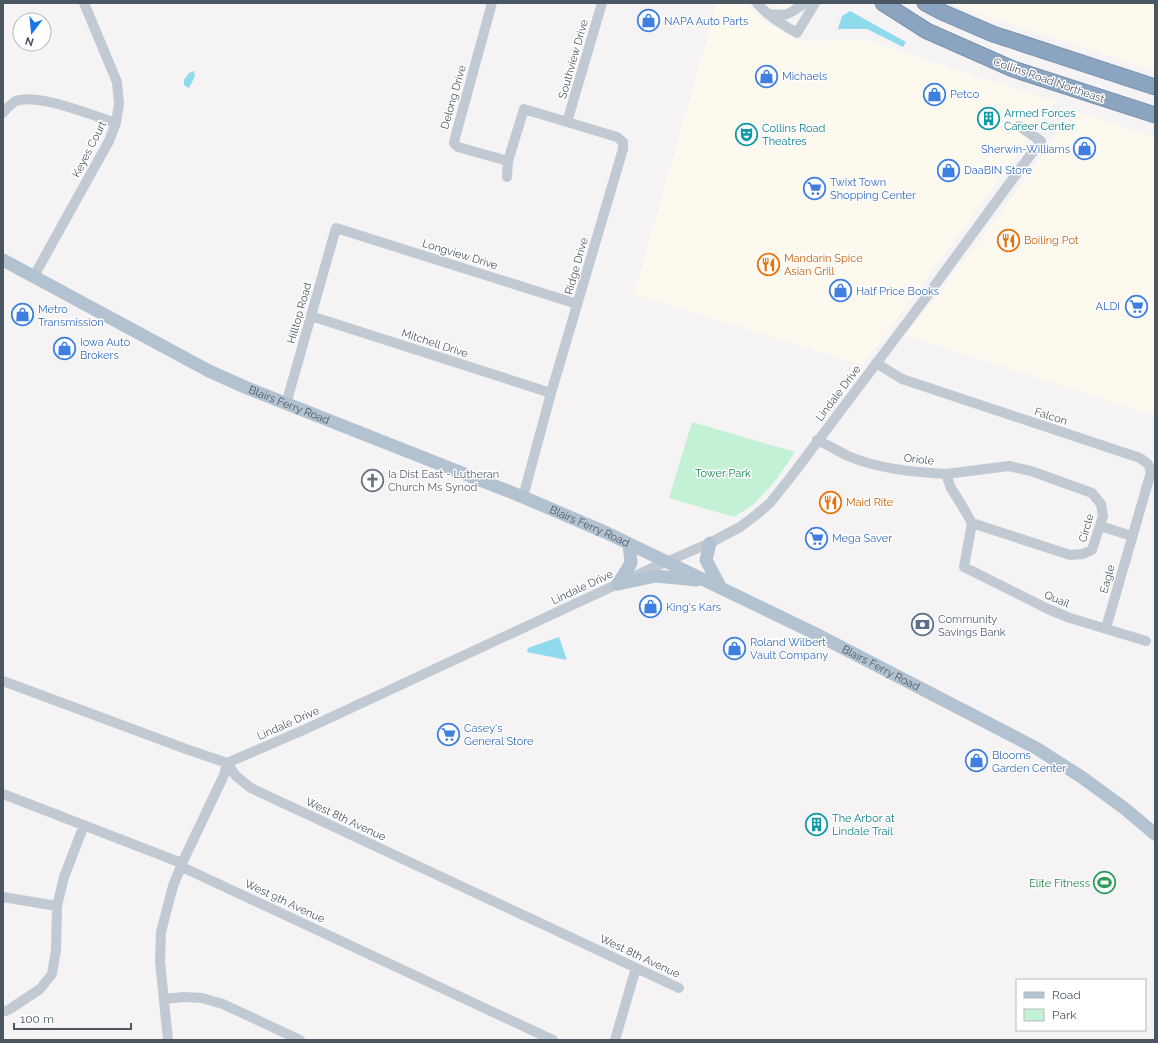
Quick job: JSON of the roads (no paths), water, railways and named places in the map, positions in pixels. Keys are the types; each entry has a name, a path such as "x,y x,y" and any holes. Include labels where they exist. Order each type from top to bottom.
{"highway":[{"name":"Collins Road Northeast","path":"883,3 927,31 1013,69 1155,115"},
{"path":"925,3 993,34 1155,87"}],"main road":[{"name":"Blairs Ferry Road","path":"3,260 209,370 286,404 523,497 629,544 814,633 1036,748 1080,776 1124,808 1155,834"},
{"path":"618,584 656,576 715,585 706,560 710,543"},
{"path":"618,584 631,563 629,544"}],"street":[{"name":"Keyes Court","path":"34,276 109,141 116,123 119,104 117,82 84,3"},
{"name":"Delong Drive","path":"492,3 454,138 454,143 458,147 508,161"},
{"name":"Southview Drive","path":"567,122 602,3"},
{"path":"757,3 768,14 797,32 815,3"},
{"path":"768,14 785,15 793,12 805,3"},
{"path":"3,113 15,102 28,99 44,100 116,123"},
{"name":"Ridge Drive","path":"508,161 524,109 617,136 623,142 623,149 551,393 523,497"},
{"name":"Lindale Drive","path":"227,763 308,728 618,584 710,543 740,527 756,515 770,503 790,478 1042,141 1019,126"},
{"path":"507,177 508,161"},
{"name":"Longview Drive","path":"336,228 577,304"},
{"name":"Hilltop Road","path":"286,404 336,228"},
{"name":"Mitchell Drive","path":"311,316 551,393"},
{"name":"Falcon","path":"876,363 902,379 1140,458 1148,464 1151,472 1132,536"},
{"name":"Oriole","path":"817,440 848,456 873,464 908,471 946,474 950,488 962,504 972,523"},
{"name":"Circle","path":"946,474 1009,466 1031,471 1068,483 1092,493 1101,504 1103,516 1092,550 1083,554 1070,555 972,523"},
{"name":"Quail","path":"972,523 964,567 1048,609 1070,618 1146,641"},
{"path":"1100,526 1132,536"},
{"name":"Eagle","path":"1106,628 1132,536"},
{"path":"3,680 178,747 227,763 224,775 184,859 171,891 161,932 160,961 168,1040"},
{"name":"West 8th Avenue","path":"227,763 236,776 251,788 679,988"},
{"name":"West 9th Avenue","path":"3,794 179,862 182,867 553,1040"},
{"path":"3,1012 40,989 52,974 56,950 57,906 64,877 84,826"},
{"path":"3,897 57,906"},
{"path":"615,1040 636,968"},
{"path":"164,999 184,996 202,998 223,1004 300,1040"}],"water":[{"path":"850,11 906,42 903,47 867,29 838,29 842,16"},
{"path":"194,71 195,76 189,88 184,85 184,80 189,73"},
{"path":"559,637 567,660 527,652 528,648"}],"place":[{"name":"NAPA Auto Parts","path":"648,21"},
{"name":"Michaels","path":"766,76"},
{"name":"Petco","path":"935,94"},
{"name":"Armed Forces Career Center","path":"989,119"},
{"name":"Collins Road Theatres","path":"747,134"},
{"name":"Sherwin-Williams","path":"1085,149"},
{"name":"DaaBIN Store","path":"949,170"},
{"name":"Twixt Town Shopping Center","path":"814,188"},
{"name":"Boiling Pot","path":"1009,240"},
{"name":"Mandarin Spice Asian Grill","path":"768,264"},
{"name":"Half Price Books","path":"840,291"},
{"name":"ALDI","path":"1136,306"},
{"name":"Metro Transmission","path":"23,315"},
{"name":"Iowa Auto Brokers","path":"64,348"},
{"name":"Ia Dist East - Lutheran Church Ms Synod","path":"372,480"},
{"name":"Maid Rite","path":"830,502"},
{"name":"Mega Saver","path":"816,538"},
{"name":"King's Kars","path":"650,607"},
{"name":"Community Savings Bank","path":"922,625"},
{"name":"Roland Wilbert Vault Company","path":"735,648"},
{"name":"Casey's General Store","path":"448,734"},
{"name":"Blooms Garden Center","path":"976,761"},
{"name":"The Arbor at Lindale Trail","path":"817,824"},
{"name":"Elite Fitness","path":"1105,883"}],"park label":[{"name":"Tower Park","path":"723,473"}]}
